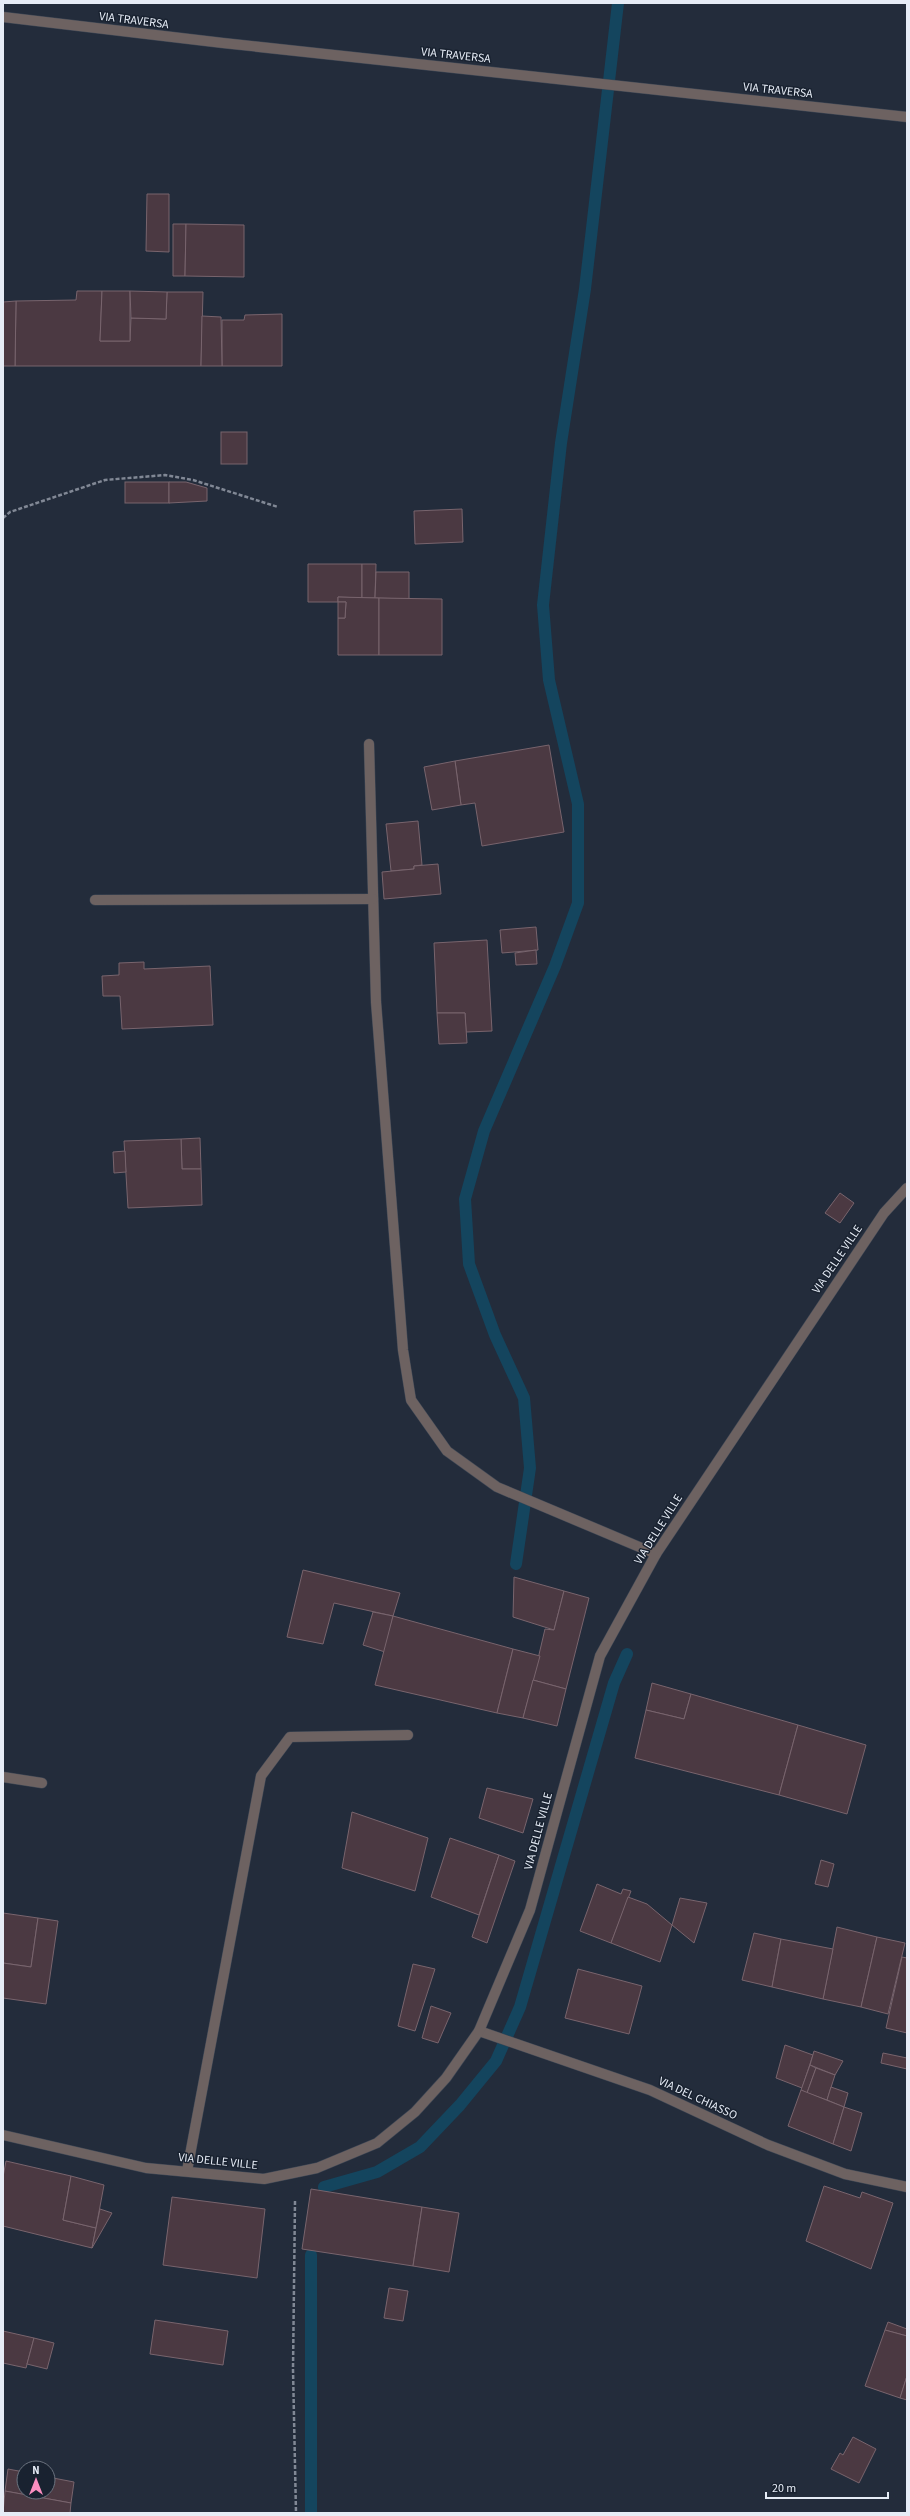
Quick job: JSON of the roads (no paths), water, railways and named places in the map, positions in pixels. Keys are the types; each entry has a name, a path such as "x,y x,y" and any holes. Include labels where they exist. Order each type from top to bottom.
{"street":[{"name":"VIA TRAVERSA","path":"3,17 222,44 907,117"},
{"path":"369,744 376,1002 403,1350 411,1400 447,1451 497,1487 656,1554"},
{"path":"95,900 374,899"},
{"name":"VIA DELLE VILLE","path":"3,2134 146,2168 264,2179 317,2168 377,2143 415,2112 446,2078 479,2031 530,1910 600,1656 656,1554 884,1212 907,1188"},
{"path":"187,2171 261,1776 290,1737 408,1735"},
{"path":"3,1777 42,1783"},
{"name":"VIA DEL CHIASSO","path":"479,2031 650,2090 768,2144 845,2174 907,2186"}],"waterway":[{"path":"516,1564 530,1468 524,1398 495,1335 469,1264 465,1199 484,1131 555,966 578,903 578,804 549,680 543,605 561,443 585,289 618,3"},
{"path":"324,2187 377,2172 420,2147 460,2105 496,2061 520,2007 614,1683 627,1654"},
{"path":"311,2255 311,2513"}]}
